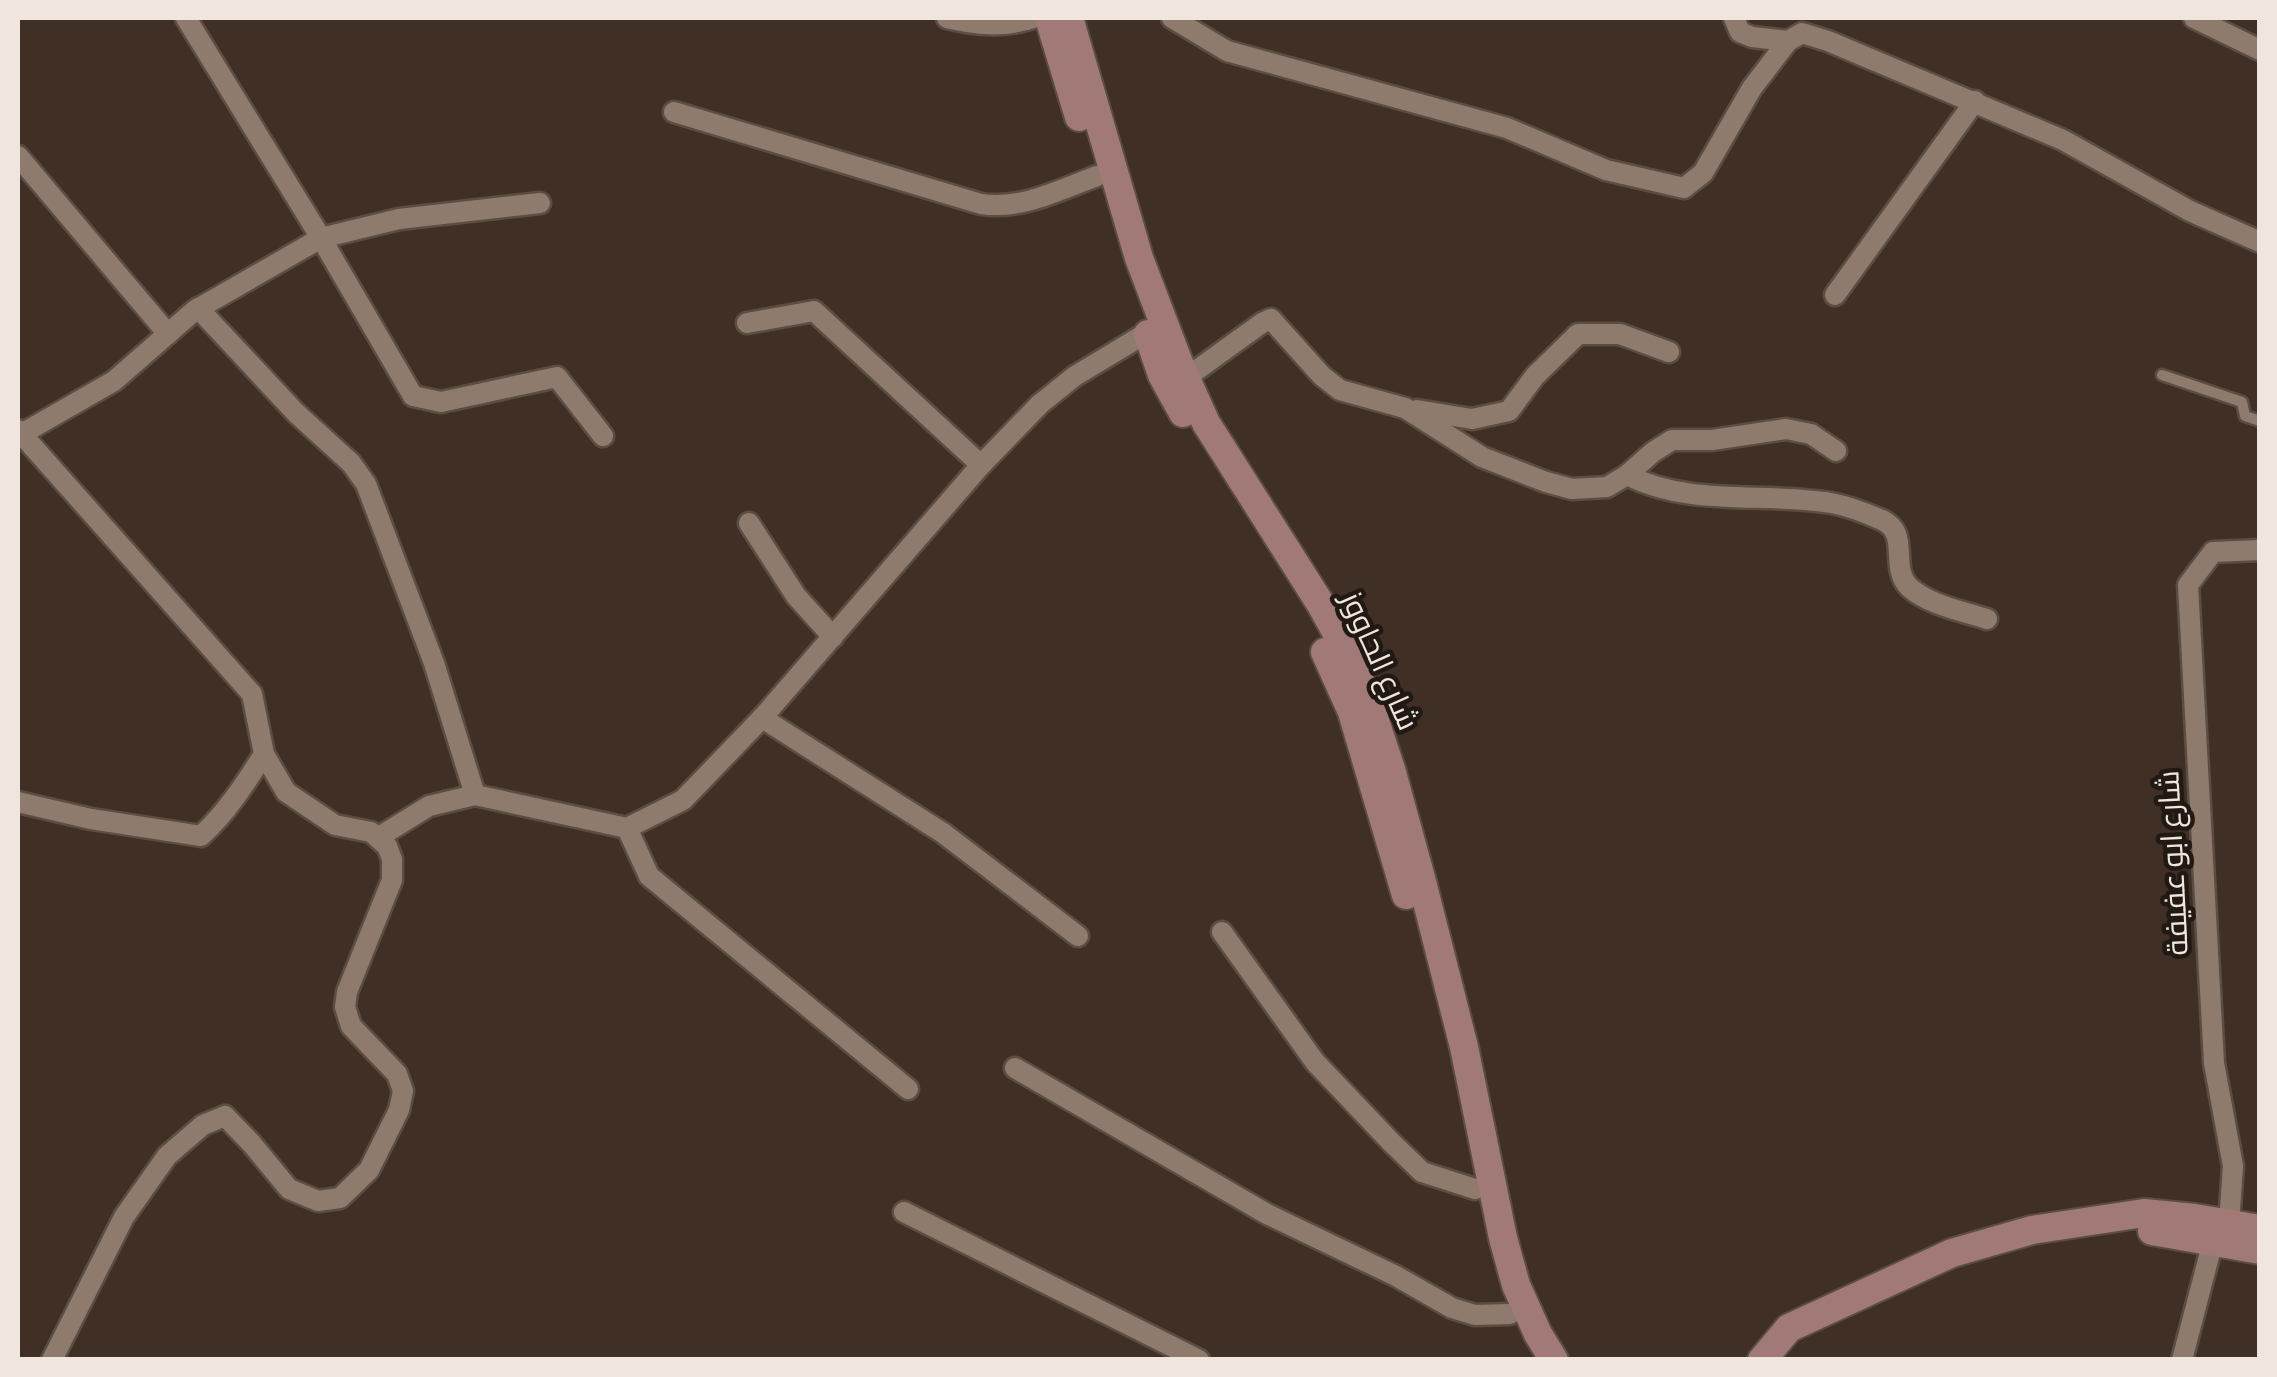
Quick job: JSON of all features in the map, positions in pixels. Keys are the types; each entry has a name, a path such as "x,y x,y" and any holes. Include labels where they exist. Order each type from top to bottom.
{"main road":[{"path":"1049,18 1162,375 1178,383 1191,429 1303,608 1352,712 1432,983 1495,1280 1532,1360"},
{"name":"شارع الحاووز","path":"1069,18 1178,383 1320,603 1368,700 1416,860 1464,1047 1502,1238 1516,1285 1554,1360"},
{"path":"1762,1360 1789,1328 1952,1254 2032,1230 2144,1213 2221,1232 2260,1250"},
{"path":"2221,1232 2260,1229"}],"street":[{"path":"186,18 413,396 442,402 557,377 603,436"},
{"path":"948,18 973,24 1000,24 1032,18"},
{"path":"1172,18 1227,51 1507,128 1606,170 1684,188 1703,173 1752,88 1788,41 1802,33 2063,140 2190,211 2260,242"},
{"path":"1734,18 1740,32 1788,41"},
{"path":"2194,18 2260,50"},
{"path":"1835,295 1974,101"},
{"path":"674,112 981,204 1021,204 1097,176"},
{"path":"18,156 168,334"},
{"path":"52,1360 124,1217 168,1156 204,1125 225,1116 288,1189 318,1201 340,1198 369,1170 399,1110 403,1092 397,1074 355,1031 345,1008 347,992 392,880 392,859 387,846 371,832 336,825 286,792 264,754 252,694 19,433 114,380 198,308 321,238 399,219 540,203"},
{"path":"198,308 296,413 351,463 366,484 434,663 475,794"},
{"path":"747,322 814,311 981,464"},
{"path":"1178,383 1271,319 1322,376 1340,390 1405,408 1472,420 1508,411 1535,376 1578,334 1620,334 1668,352"},
{"path":"378,837 429,806 475,794 627,828 683,800 762,718 981,464 1040,404 1075,376 1148,332"},
{"path":"1405,408 1482,457 1572,489 1607,487 1672,440 1712,440 1786,429 1810,434 1836,451"},
{"path":"1627,475 1649,486 1684,493 1832,503 1888,522 1900,541 1898,567 1907,585 1930,600 1987,619"},
{"path":"749,523 796,596 833,637"},
{"name":"شارع ابو عفيفة","path":"2182,1360 2221,1232 2233,1166 2214,1064 2188,585 2213,552 2258,552"},
{"path":"762,718 943,833 1078,936"},
{"path":"18,802 91,819 201,836 219,820 264,754"},
{"path":"627,828 649,876 908,1089"},
{"path":"1222,932 1316,1062 1392,1142 1422,1172 1475,1189"},
{"path":"1015,1068 1268,1214 1396,1276 1452,1308 1474,1314 1510,1314"},
{"path":"904,1212 1199,1360"}],"lane":[{"path":"2162,375 2242,402 2245,416 2260,421"}]}
